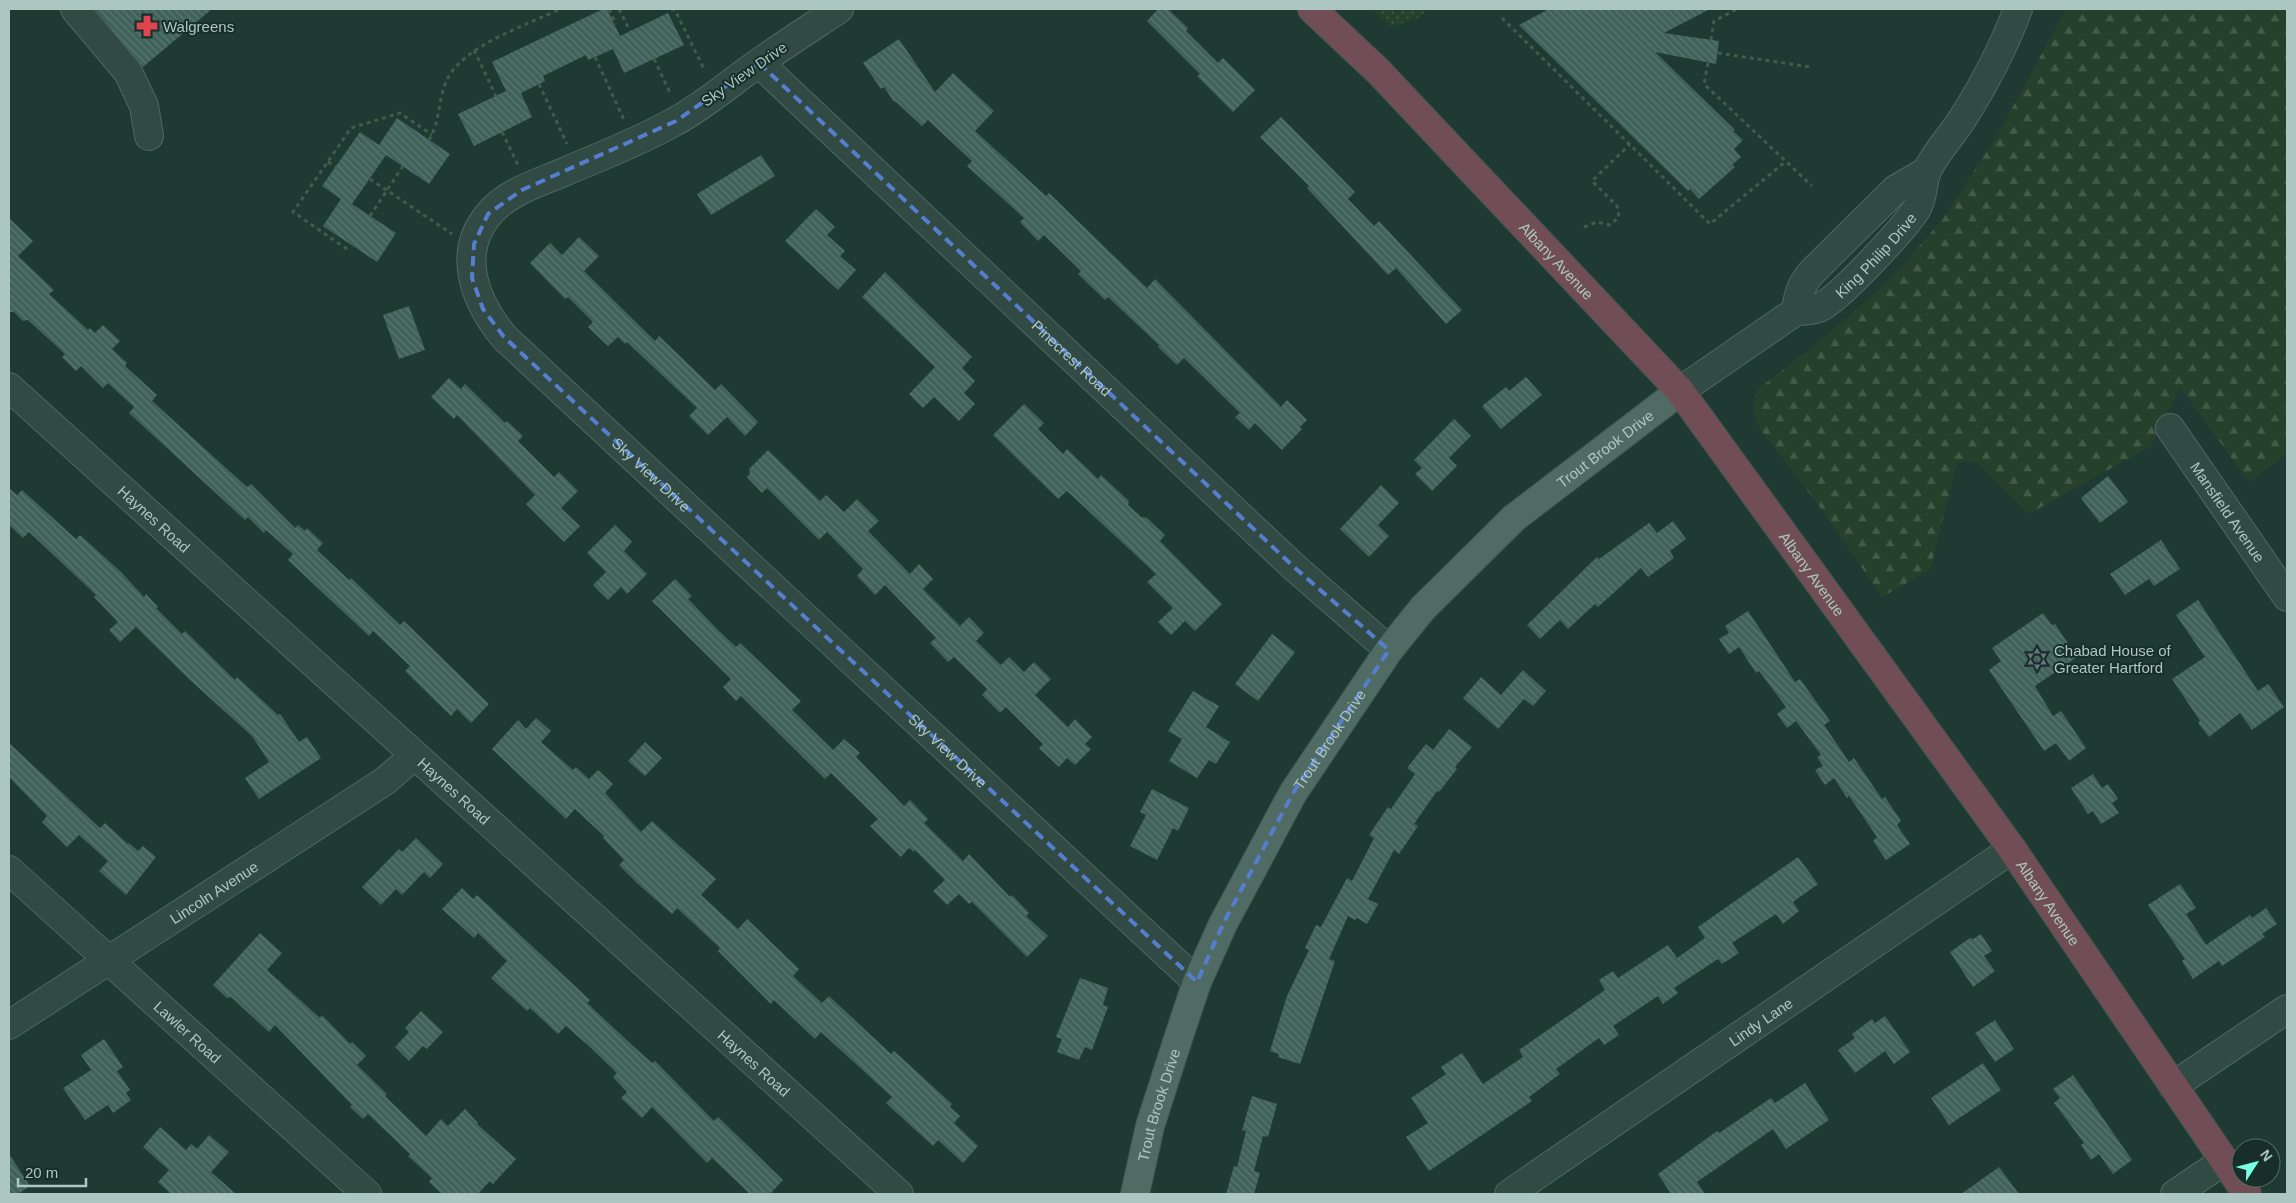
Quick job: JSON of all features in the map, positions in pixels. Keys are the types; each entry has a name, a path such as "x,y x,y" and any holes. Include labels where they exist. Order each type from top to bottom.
{"highway":[{"name":"Albany Avenue","path":"1312,9 1379,72 1680,391 2012,849 2247,1194"}],"main road":[{"name":"Trout Brook Drive","path":"1135,1194 1150,1126 1197,982 1223,924 1293,793 1389,650 1423,608 1514,518 1680,391"}],"street":[{"path":"75,9 128,72 144,106 149,136"},
{"name":"Sky View Drive","path":"839,9 676,122 645,138 522,190 501,201 488,214 474,244 472,278 483,309 504,337 1197,982"},
{"name":"King Philip Drive","path":"1680,391 1796,311 1798,294 1803,283 1812,272 1896,189 1927,171 1982,87 2002,50 2018,9"},
{"name":"Pinecrest Road","path":"759,63 1294,567 1389,650"},
{"name":"Haynes Road","path":"9,387 899,1194"},
{"name":"Mansfield Avenue","path":"2170,428 2287,597"},
{"name":"Lincoln Avenue","path":"9,1025 385,781 414,756"},
{"name":"Lindy Lane","path":"1509,1194 2012,849"},
{"name":"Lawler Road","path":"9,870 367,1194"},
{"path":"2173,1086 2287,1009"},
{"path":"2175,1194 2224,1161"}],"path":[{"path":"429,140 446,82 458,62 474,50 560,9"},
{"path":"609,9 616,24"},
{"path":"619,9 630,31"},
{"path":"671,9 674,10 708,75"},
{"path":"1711,40 1714,21 1737,9"},
{"path":"1502,18 1710,224 1785,162"},
{"path":"474,50 496,96"},
{"path":"1718,53 1810,68"},
{"path":"595,57 626,125"},
{"path":"654,59 672,98"},
{"path":"1708,63 1704,84 1812,186"},
{"path":"539,84 571,151"},
{"path":"347,249 293,212 351,128 400,113 432,135"},
{"path":"502,132 520,170"},
{"path":"1584,227 1597,222 1610,225 1619,217 1618,206 1592,181 1630,144"},
{"path":"328,162 336,167"},
{"path":"370,216 404,166"},
{"path":"370,179 454,236"}],"highlighted area":[{"path":"759,63 1294,567 1389,650 1293,793 1223,924 1197,982 504,337 483,309 472,278 474,244 488,214 522,190 676,121"}],"green space":[{"path":"1371,9 1428,9 1420,17 1391,27"},
{"path":"2066,9 2287,9 2287,454 2249,482 2180,387 2151,446 2029,514 1977,462 1957,462 1930,570 1882,597 1825,514 1761,430 1754,415 1753,403 1758,389 1824,338 1887,282 1943,219 1997,136"}],"building":[{"name":"Walgreens","path":"95,9 212,9 143,67"},
{"path":"603,9 607,9 620,36 668,13 684,45 624,73 613,49 588,60 586,55 543,76 545,81 521,93 532,117 474,146 458,114 506,91 492,62"},
{"path":"1158,9 1168,9 1188,28 1186,31 1218,63 1223,58 1255,90 1233,112 1197,76 1200,74 1147,21"},
{"path":"1549,9 1710,9 1664,33 1719,41 1716,64 1655,52 1743,140 1734,149 1741,157 1732,165 1735,167 1699,199 1690,189 1688,191 1519,25"},
{"path":"899,39 935,92 953,73 994,111 975,131 1046,196 1049,193 1147,288 1155,279 1281,407 1287,400 1307,420 1300,427 1302,429 1282,450 1255,423 1249,430 1235,417 1240,413 1184,358 1177,365 1158,347 1159,345 1108,297 1105,300 1078,274 1081,271 1044,235 1038,241 1020,222 1024,218 967,166 972,161 928,120 922,126 894,102 884,87 881,89 863,63"},
{"path":"1281,117 1355,192 1348,199 1374,226 1379,221 1462,310 1446,324 1396,268 1388,275 1307,188 1309,186 1260,137"},
{"path":"397,118 450,154 429,184 386,155 352,204 396,233 377,262 323,226 341,199 322,186 360,132 379,145"},
{"path":"761,155 775,176 711,215 697,194"},
{"path":"816,209 835,227 827,235 845,251 840,256 856,270 838,290 785,241"},
{"path":"9,218 33,241 18,256 54,290 49,294 88,330 90,328 95,333 103,325 120,341 112,349 127,363 125,366 157,395 152,401 247,487 251,484 295,528 298,525 305,531 307,528 323,543 317,550 349,580 351,578 400,625 404,621 489,704 471,723 457,709 451,716 405,671 410,666 373,631 369,636 288,560 293,554 266,530 264,533 248,517 245,520 129,413 134,407 108,383 103,388 81,366 76,371 62,357 65,354 28,320 23,321 14,312 9,312"},
{"path":"579,237 599,256 584,271 655,341 659,336 715,390 721,384 758,422 745,436 727,417 708,435 689,416 697,408 627,342 625,344 618,337 608,346 588,327 593,322 568,297 565,299 530,263 550,243 562,255"},
{"path":"885,272 972,357 962,368 975,381 964,393 975,404 959,421 934,397 923,408 909,394 935,367 862,297"},
{"path":"409,306 425,350 399,359 383,315"},
{"path":"1526,377 1542,395 1501,429 1482,406 1506,387 1509,391"},
{"path":"449,378 461,389 465,384 505,423 507,421 523,436 518,441 554,477 559,472 578,491 561,508 580,526 564,542 526,504 535,495 457,415 454,419 431,397"},
{"path":"1024,404 1044,423 1038,429 1063,454 1067,449 1098,479 1101,475 1129,501 1128,505 1141,517 1147,518 1165,535 1160,541 1222,604 1195,631 1185,621 1171,635 1158,622 1173,608 1147,582 1156,574 1067,491 1058,499 993,435"},
{"path":"1454,419 1471,436 1449,458 1457,466 1432,491 1415,474 1422,468 1414,460"},
{"path":"768,450 820,501 826,495 844,512 857,499 879,521 868,531 910,574 919,564 933,579 923,589 960,626 969,617 984,633 976,641 1001,665 1009,657 1024,672 1034,662 1051,679 1035,695 1068,727 1075,719 1092,737 1085,744 1091,749 1075,765 1067,758 1059,767 1039,748 1043,744 1006,707 1000,713 982,695 987,689 954,657 948,662 930,643 936,638 885,585 875,595 857,576 863,569 827,532 819,540 767,488 762,493 747,477 750,473 749,469"},
{"path":"2108,476 2128,502 2100,523 2081,498"},
{"path":"1381,485 1399,503 1378,525 1389,536 1369,557 1340,529"},
{"path":"9,488 17,495 22,490 76,539 80,535 121,572 144,597 146,594 158,607 156,608 182,634 185,631 235,680 237,677 278,715 280,714 299,742 307,737 321,758 259,799 245,778 269,762 252,736 190,680 136,627 120,642 109,630 118,622 94,597 96,595 29,532 23,538 9,525"},
{"path":"1673,521 1686,539 1670,551 1674,558 1648,577 1641,568 1598,607 1595,604 1568,629 1560,620 1540,639 1527,625 1597,557 1599,559 1649,523 1657,533"},
{"path":"615,525 632,542 624,551 647,574 627,594 621,587 608,600 593,585 606,572 587,553"},
{"path":"2161,540 2180,569 2154,586 2149,579 2125,595 2110,574"},
{"path":"675,579 692,596 688,599 719,631 736,647 740,643 801,701 792,710 833,750 844,739 860,753 856,757 904,806 910,800 928,819 924,823 963,861 969,854 1010,897 1012,895 1029,913 1026,916 1048,936 1027,957 972,902 969,904 959,894 947,905 933,891 945,880 915,850 914,852 909,848 901,857 870,826 878,819 831,773 825,779 741,696 736,701 723,687 731,679 652,601"},
{"path":"2198,600 2258,691 2268,684 2284,707 2252,730 2240,713 2209,737 2198,723 2200,721 2172,679 2205,657 2176,615"},
{"path":"1748,611 1795,682 1800,679 1830,721 1824,725 1849,762 1854,758 1882,799 1885,797 1901,821 1897,825 1910,844 1886,860 1873,841 1877,837 1849,796 1847,798 1834,778 1825,785 1815,770 1823,766 1817,757 1821,755 1796,721 1787,728 1777,714 1786,707 1759,671 1756,673 1739,647 1729,654 1719,639 1729,633 1725,626"},
{"name":"Chabad House of Greater Hartford","path":"2043,613 2052,625 2055,624 2077,657 2035,686 2053,716 2061,711 2086,748 2069,761 2056,743 2044,751 1989,670 2001,661 1992,648"},
{"path":"1272,634 1295,652 1258,701 1235,684"},
{"path":"1523,670 1546,691 1533,706 1524,699 1498,729 1463,698 1481,677 1501,695"},
{"path":"1193,691 1219,706 1206,727 1230,742 1216,764 1209,760 1197,778 1169,761 1182,739 1168,731"},
{"path":"536,718 551,731 541,742 573,770 576,767 589,779 598,770 613,784 605,793 641,832 652,821 716,879 701,895 738,929 747,919 799,969 793,976 822,1003 829,996 891,1054 894,1051 952,1104 950,1107 960,1116 954,1123 978,1146 963,1163 938,1140 933,1146 886,1103 892,1097 821,1032 815,1039 774,1000 771,1004 718,951 720,948 677,908 672,914 637,883 619,865 624,860 603,838 604,836 575,809 566,819 492,749 518,720 526,729"},
{"path":"1449,729 1472,747 1455,767 1457,769 1439,792 1437,791 1414,824 1418,826 1399,854 1394,850 1368,899 1378,904 1367,924 1357,918 1355,920 1348,916 1329,959 1335,961 1300,1064 1278,1057 1279,1054 1270,1051 1287,996 1309,950 1305,948 1316,925 1321,927 1347,878 1352,881 1374,838 1369,835 1388,807 1391,809 1415,774 1407,768 1426,744 1433,750"},
{"path":"645,742 662,758 645,776 628,761"},
{"path":"9,743 100,828 105,823 138,851 143,846 156,857 126,895 99,871 108,861 79,835 67,847 42,822 47,816 9,777"},
{"path":"2093,774 2102,788 2108,784 2118,799 2112,803 2119,813 2101,824 2093,811 2088,814 2071,788"},
{"path":"1152,789 1189,808 1178,831 1173,828 1157,860 1130,846 1146,815 1140,812"},
{"path":"416,838 443,864 430,878 424,872 402,895 396,889 381,905 362,887 399,849 402,852"},
{"path":"1798,857 1818,884 1793,902 1799,911 1783,924 1776,914 1732,943 1739,953 1722,964 1718,959 1674,988 1678,993 1663,1004 1658,996 1613,1026 1619,1035 1604,1045 1599,1038 1556,1069 1560,1074 1529,1097 1532,1101 1429,1171 1406,1137 1428,1123 1411,1098 1446,1074 1441,1067 1462,1053 1483,1084 1523,1057 1519,1050 1605,990 1599,980 1613,971 1618,978 1668,945 1677,958 1705,938 1698,927"},
{"path":"2180,884 2196,908 2186,914 2206,945 2250,915 2252,918 2266,908 2277,924 2262,934 2265,937 2222,966 2219,961 2193,979 2182,961 2185,959 2148,905"},
{"path":"462,888 473,899 477,895 590,1000 587,1003 632,1045 652,1063 655,1061 714,1121 718,1117 783,1180 770,1194 750,1194 712,1158 707,1163 652,1107 642,1118 621,1098 627,1092 613,1077 617,1073 590,1047 566,1026 558,1034 530,1008 527,1011 491,978 507,961 478,933 474,938 442,909"},
{"path":"260,933 282,953 267,970 320,1018 322,1015 350,1044 352,1042 366,1056 357,1065 387,1094 385,1096 426,1136 441,1119 448,1126 465,1109 477,1124 516,1159 493,1184 490,1181 478,1194 442,1194 429,1182 432,1178 408,1156 410,1154 368,1114 363,1119 350,1107 352,1105 275,1025 269,1032 231,997 227,998 213,985"},
{"path":"1981,934 1992,951 1984,956 1995,971 1973,987 1950,952 1970,938 1973,939"},
{"path":"1080,978 1108,988 1103,1005 1108,1007 1092,1050 1085,1047 1079,1060 1057,1052 1062,1039 1056,1037"},
{"path":"421,1011 443,1032 427,1049 423,1046 409,1061 395,1047 409,1032 405,1028"},
{"path":"1885,1016 1910,1052 1894,1064 1885,1051 1855,1073 1838,1050 1855,1038 1852,1034 1872,1019 1875,1023"},
{"path":"1995,1020 2014,1049 1995,1062 1975,1033"},
{"path":"104,1039 123,1067 117,1071 130,1090 126,1093 131,1100 113,1113 108,1105 85,1120 63,1088 91,1070 81,1055"},
{"path":"1983,1063 2001,1090 1949,1125 1931,1098"},
{"path":"2073,1075 2132,1160 2113,1174 2099,1154 2091,1160 2081,1145 2084,1143 2054,1103 2060,1098 2053,1089"},
{"path":"1805,1083 1829,1120 1786,1149 1773,1129 1697,1182 1705,1194 1671,1194 1658,1174 1717,1131 1719,1133 1771,1098 1775,1103"},
{"path":"1252,1096 1277,1104 1268,1137 1263,1136 1254,1171 1260,1173 1254,1194 1226,1194 1234,1166 1237,1167 1246,1131 1242,1130"},
{"path":"160,1127 186,1150 191,1144 197,1149 209,1135 229,1152 211,1172 236,1194 171,1194 158,1182 169,1170 143,1147"},
{"path":"9,1154 30,1186 18,1194 9,1194"},
{"path":"1999,1167 2019,1194 1961,1194"}],"place":[{"name":"Walgreens","path":"147,26"},
{"name":"Chabad House of Greater Hartford","path":"2037,659"}]}
